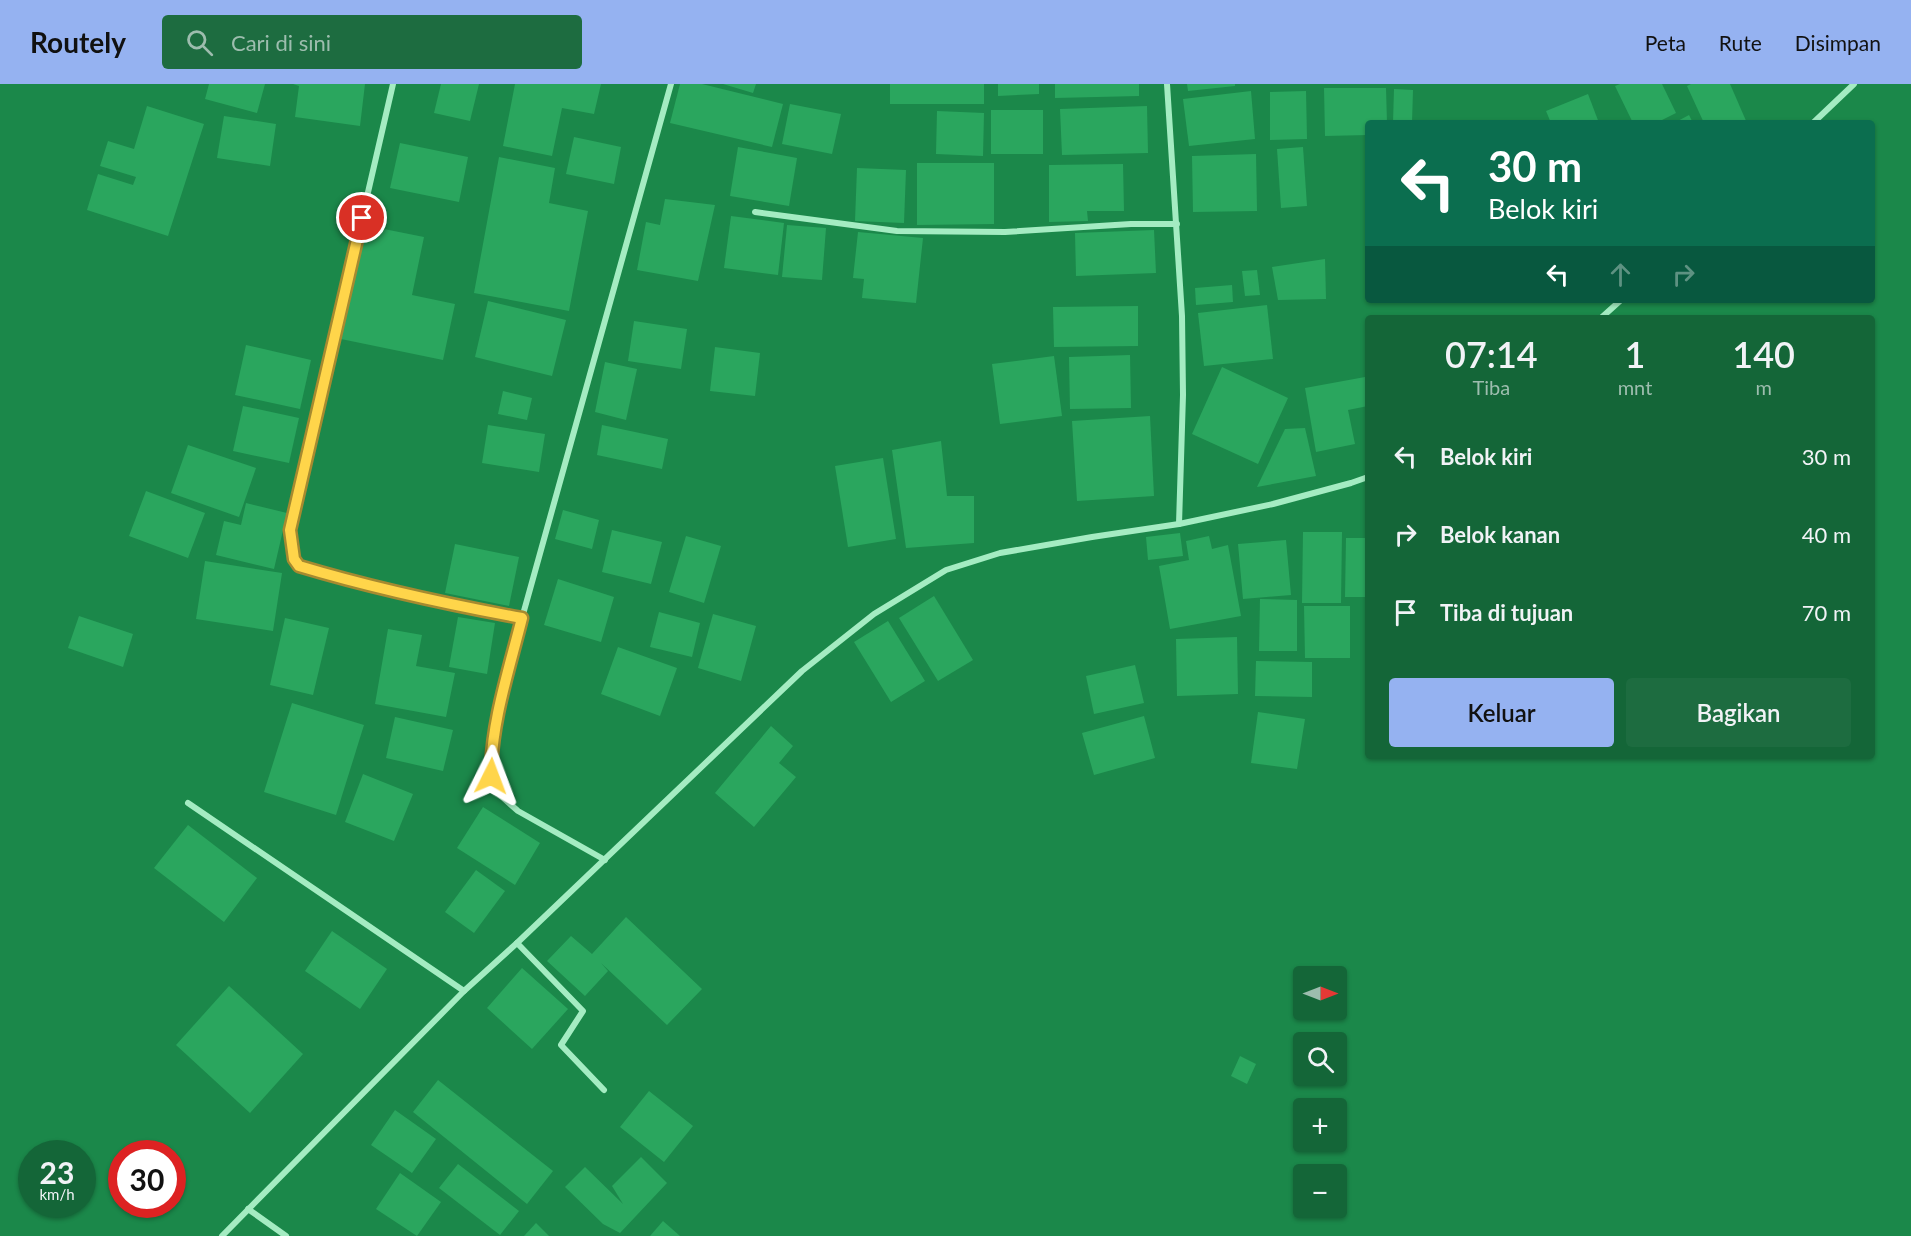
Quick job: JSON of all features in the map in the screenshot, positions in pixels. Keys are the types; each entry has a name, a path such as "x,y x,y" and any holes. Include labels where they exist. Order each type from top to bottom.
{"street":[{"path":"393,84 290,530 294,559 299,566 350,582 436,602 522,618"},
{"path":"605,860 518,811 500,795 491,776 491,757 495,724 522,618 671,84"},
{"path":"1167,84 1182,316 1183,395 1179,524"},
{"path":"1816,120 1854,84"},
{"path":"755,212 897,231 1005,232 1131,224 1177,224"},
{"path":"1604,315 1618,303"},
{"path":"222,1236 464,991 605,860 802,671 874,614 946,570 1000,553 1179,524 1273,504 1365,478"},
{"path":"188,803 464,991"},
{"path":"517,943 583,1011 561,1046 604,1090"},
{"path":"248,1209 286,1236"}],"building":[{"path":"209,84 265,84 257,113 205,99"},
{"path":"293,84 365,84 360,126 295,117 299,86"},
{"path":"441,84 479,84 470,121 434,113"},
{"path":"515,84 601,84 594,114 562,108 552,156 503,146"},
{"path":"680,84 702,84 783,104 772,147 670,123"},
{"path":"723,84 756,84 753,93"},
{"path":"890,84 984,84 984,104 890,104"},
{"path":"998,84 1039,84 1039,94 998,96"},
{"path":"1055,84 1139,84 1139,96 1055,98"},
{"path":"1187,84 1235,84 1235,86 1188,91"},
{"path":"1662,84 1676,113 1662,120 1632,120 1615,86"},
{"path":"1691,84 1730,84 1746,120 1703,120 1687,86"},
{"path":"1324,88 1386,88 1387,120 1365,120 1365,135 1325,136"},
{"path":"1394,89 1413,90 1412,120 1393,120"},
{"path":"1251,91 1255,139 1189,146 1183,99"},
{"path":"1306,91 1307,139 1270,140 1270,92"},
{"path":"1588,94 1598,120 1550,120 1546,111"},
{"path":"790,104 841,114 832,154 782,144"},
{"path":"147,106 204,124 168,236 87,210 98,174 133,185 136,177 100,166 108,141 134,149"},
{"path":"1147,106 1148,153 1062,155 1060,109"},
{"path":"991,110 1043,110 1043,154 991,154"},
{"path":"937,111 984,113 983,156 936,154"},
{"path":"1689,115 1692,120 1680,120"},
{"path":"224,116 276,124 270,166 217,158"},
{"path":"574,137 621,147 614,184 566,174"},
{"path":"400,143 468,157 459,202 390,188"},
{"path":"738,147 797,158 789,206 730,196"},
{"path":"1303,147 1307,206 1281,208 1277,149"},
{"path":"1256,154 1257,211 1193,212 1192,156"},
{"path":"499,157 555,168 549,203 588,211 569,311 474,293"},
{"path":"917,163 994,163 994,224 917,225"},
{"path":"1123,164 1124,211 1087,211 1088,221 1049,222 1049,165"},
{"path":"857,168 906,170 904,223 855,221"},
{"path":"665,199 715,205 698,281 637,270 646,222 660,225"},
{"path":"731,216 784,223 778,275 724,268"},
{"path":"364,225 424,237 412,295 455,304 443,360 341,339"},
{"path":"787,225 826,228 822,280 782,277"},
{"path":"1154,230 1156,273 1076,276 1075,233"},
{"path":"858,232 923,238 916,303 862,298 864,279 853,278"},
{"path":"1325,259 1326,299 1278,300 1272,267"},
{"path":"1257,270 1260,295 1245,296 1242,271"},
{"path":"1232,285 1233,302 1196,305 1195,288"},
{"path":"488,301 566,320 552,376 475,357"},
{"path":"1267,305 1273,359 1204,366 1198,313"},
{"path":"1138,306 1138,346 1054,347 1053,307"},
{"path":"634,321 687,329 681,369 628,361"},
{"path":"246,345 311,360 300,409 235,395"},
{"path":"715,347 760,353 755,396 710,391"},
{"path":"1130,355 1131,408 1070,409 1069,357"},
{"path":"1054,356 1062,416 1000,424 992,364"},
{"path":"605,362 637,369 626,420 595,412"},
{"path":"1222,367 1288,398 1258,464 1192,434"},
{"path":"1365,377 1365,407 1348,410 1355,444 1316,452 1305,388"},
{"path":"503,391 532,398 527,420 498,414"},
{"path":"243,406 299,418 289,463 233,451"},
{"path":"1150,416 1154,496 1077,501 1072,421"},
{"path":"488,425 545,434 539,472 482,463"},
{"path":"602,425 668,439 662,469 597,455"},
{"path":"1305,428 1316,476 1257,487 1285,429"},
{"path":"941,441 947,496 974,496 974,543 906,548 892,450"},
{"path":"188,445 256,468 239,517 171,493"},
{"path":"883,458 896,539 848,547 835,466"},
{"path":"146,491 205,513 188,558 129,536"},
{"path":"246,503 287,513 274,569 216,555 224,521 241,525"},
{"path":"563,510 599,520 592,549 555,539"},
{"path":"612,530 662,542 651,584 602,572"},
{"path":"1303,532 1342,532 1341,603 1302,603"},
{"path":"1180,533 1183,556 1148,560 1146,537"},
{"path":"686,536 721,546 704,603 669,592"},
{"path":"1209,536 1212,549 1228,545 1241,616 1170,629 1159,566 1189,560 1186,541"},
{"path":"1346,538 1365,538 1365,597 1345,597"},
{"path":"1286,540 1291,595 1243,599 1238,544"},
{"path":"455,544 519,557 509,606 445,593"},
{"path":"205,561 282,573 273,631 196,619"},
{"path":"558,579 614,597 601,642 544,625"},
{"path":"934,596 973,660 938,681 899,618"},
{"path":"1260,599 1297,600 1297,651 1259,651"},
{"path":"1304,606 1350,606 1350,658 1305,658"},
{"path":"659,612 700,623 692,657 650,647"},
{"path":"713,614 756,626 741,681 698,668"},
{"path":"79,616 133,634 123,667 68,648"},
{"path":"458,617 495,623 487,674 449,667"},
{"path":"285,618 329,628 313,695 270,685"},
{"path":"888,621 925,681 891,702 854,642"},
{"path":"388,629 422,635 416,666 455,673 446,717 375,704"},
{"path":"1237,637 1238,694 1177,696 1176,639"},
{"path":"618,647 677,668 660,716 601,694"},
{"path":"1256,661 1312,662 1312,697 1255,696"},
{"path":"1135,665 1144,703 1094,714 1086,676"},
{"path":"292,703 364,725 336,815 264,792"},
{"path":"1258,712 1305,719 1297,769 1251,763"},
{"path":"1144,716 1155,758 1094,775 1082,733"},
{"path":"395,717 453,730 443,771 386,758"},
{"path":"771,726 793,746 779,763 796,777 754,827 715,793"},
{"path":"363,774 413,794 394,841 345,822"},
{"path":"483,807 540,843 515,885 457,848"},
{"path":"188,825 257,878 224,922 154,868"},
{"path":"476,870 505,891 474,933 445,912"},
{"path":"626,917 702,989 667,1025 601,963 608,971 585,996 547,961 571,936 592,954"},
{"path":"332,931 387,969 360,1009 305,971"},
{"path":"522,968 568,1009 532,1049 487,1008"},
{"path":"229,986 303,1054 250,1113 176,1045"},
{"path":"1240,1056 1256,1064 1247,1084 1231,1076"},
{"path":"438,1080 553,1171 527,1204 413,1112"},
{"path":"649,1091 693,1126 664,1162 620,1127"},
{"path":"395,1110 436,1139 412,1173 371,1145"},
{"path":"641,1157 667,1183 620,1233 603,1224 565,1187 585,1167 623,1204 612,1186"},
{"path":"458,1164 519,1211 500,1235 439,1188"},
{"path":"400,1173 441,1202 417,1236 376,1209"},
{"path":"663,1221 680,1236 650,1236"},
{"path":"536,1223 549,1236 524,1236"}],"route":[{"path":"362,218 290,530 294,559 299,566 350,582 436,602 522,618 495,724 491,776"}]}
